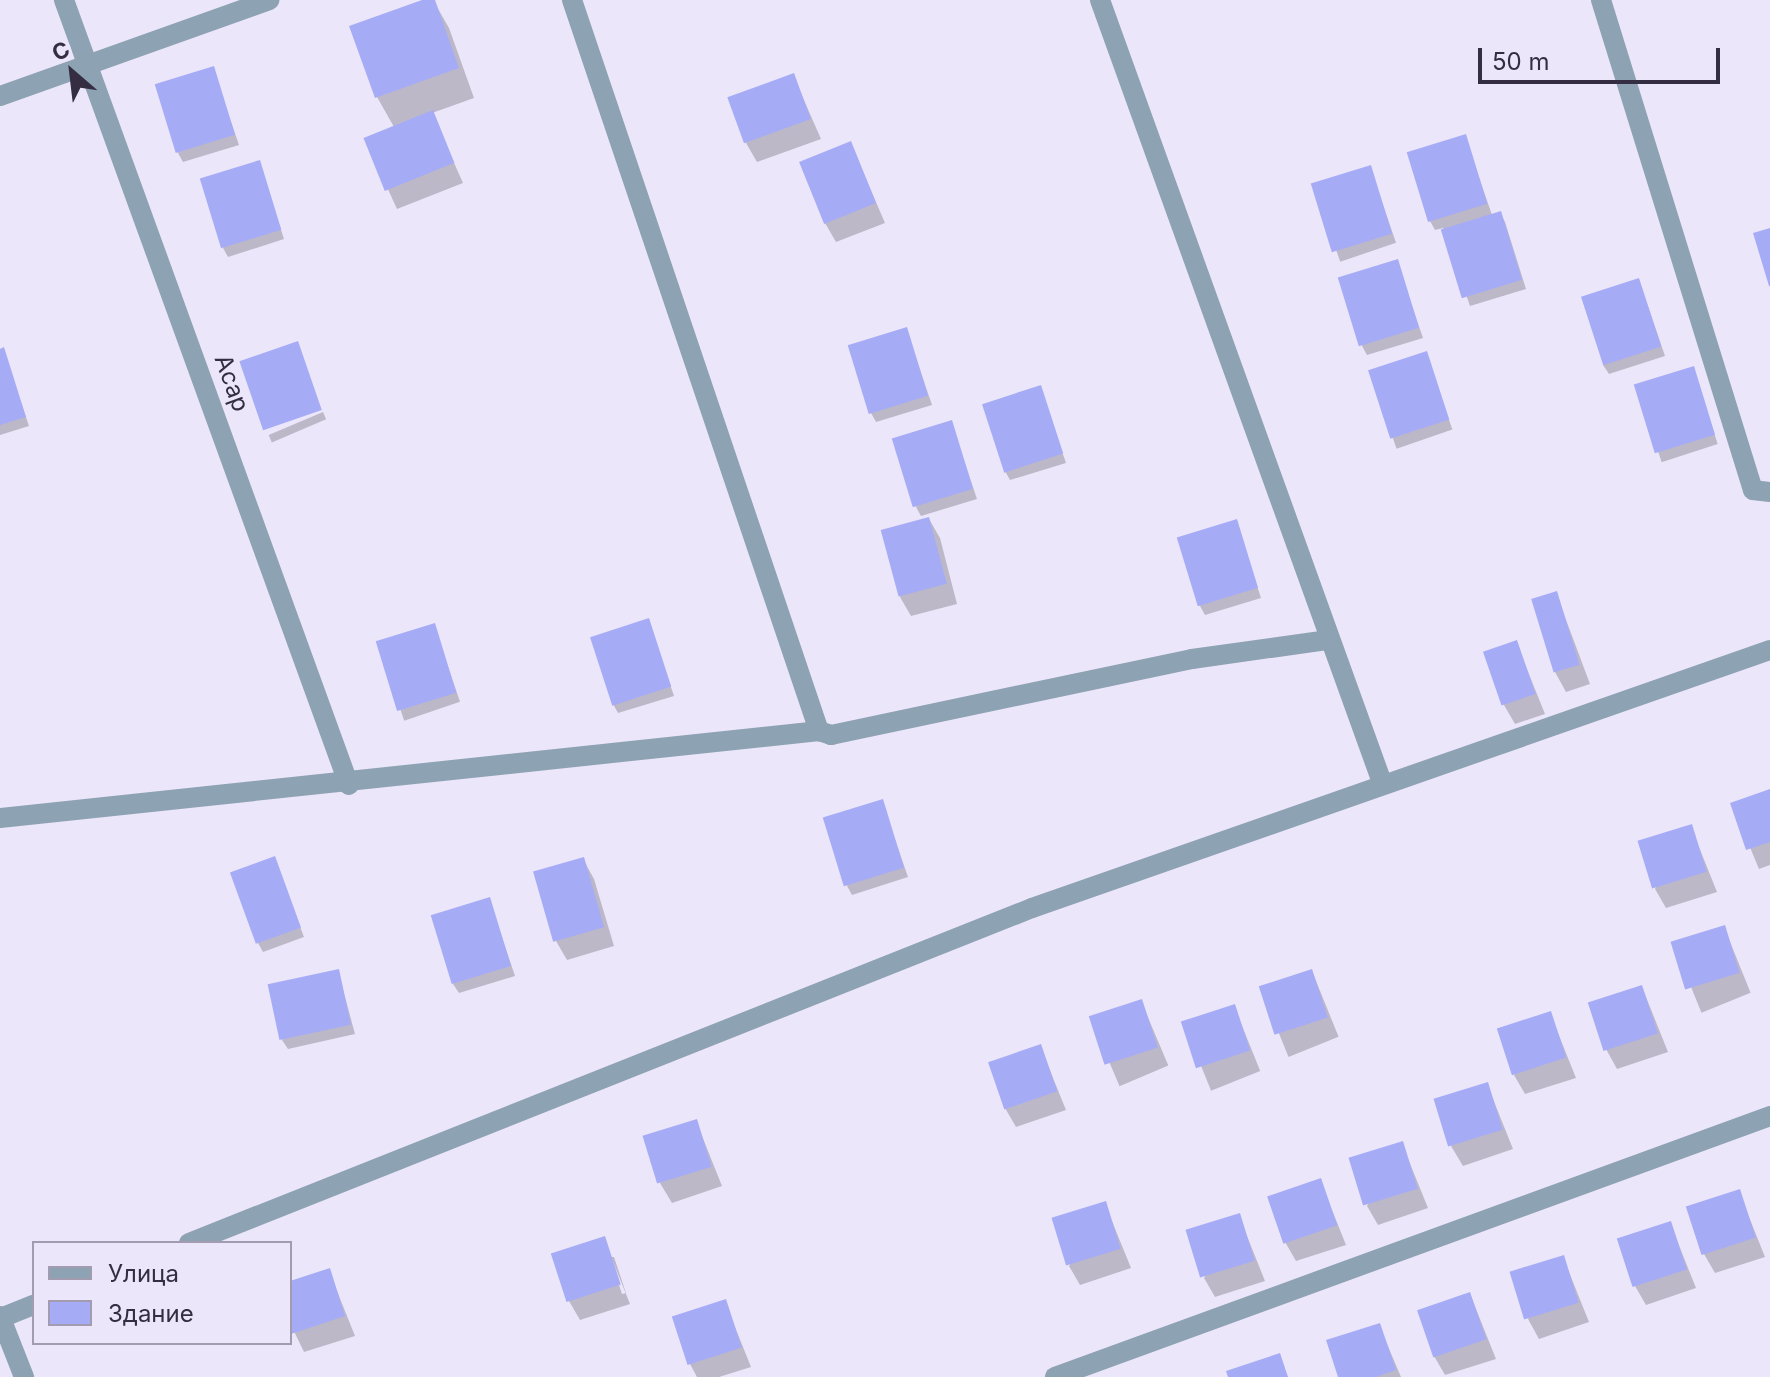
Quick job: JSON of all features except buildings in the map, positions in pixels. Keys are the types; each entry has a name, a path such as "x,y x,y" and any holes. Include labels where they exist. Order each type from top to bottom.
{"street":[{"name":"Асар","path":"64,0 349,785"},
{"path":"0,96 269,0"},
{"path":"572,0 819,731"},
{"path":"1100,0 1327,640 1383,785"},
{"path":"1601,0 1761,491"},
{"path":"0,818 349,785 819,731 831,735 1192,659 1327,640"},
{"path":"194,1241 1032,908 1770,650"},
{"path":"1055,1377 1770,1116"},
{"path":"24,1377 0,1317 32,1306"}]}
